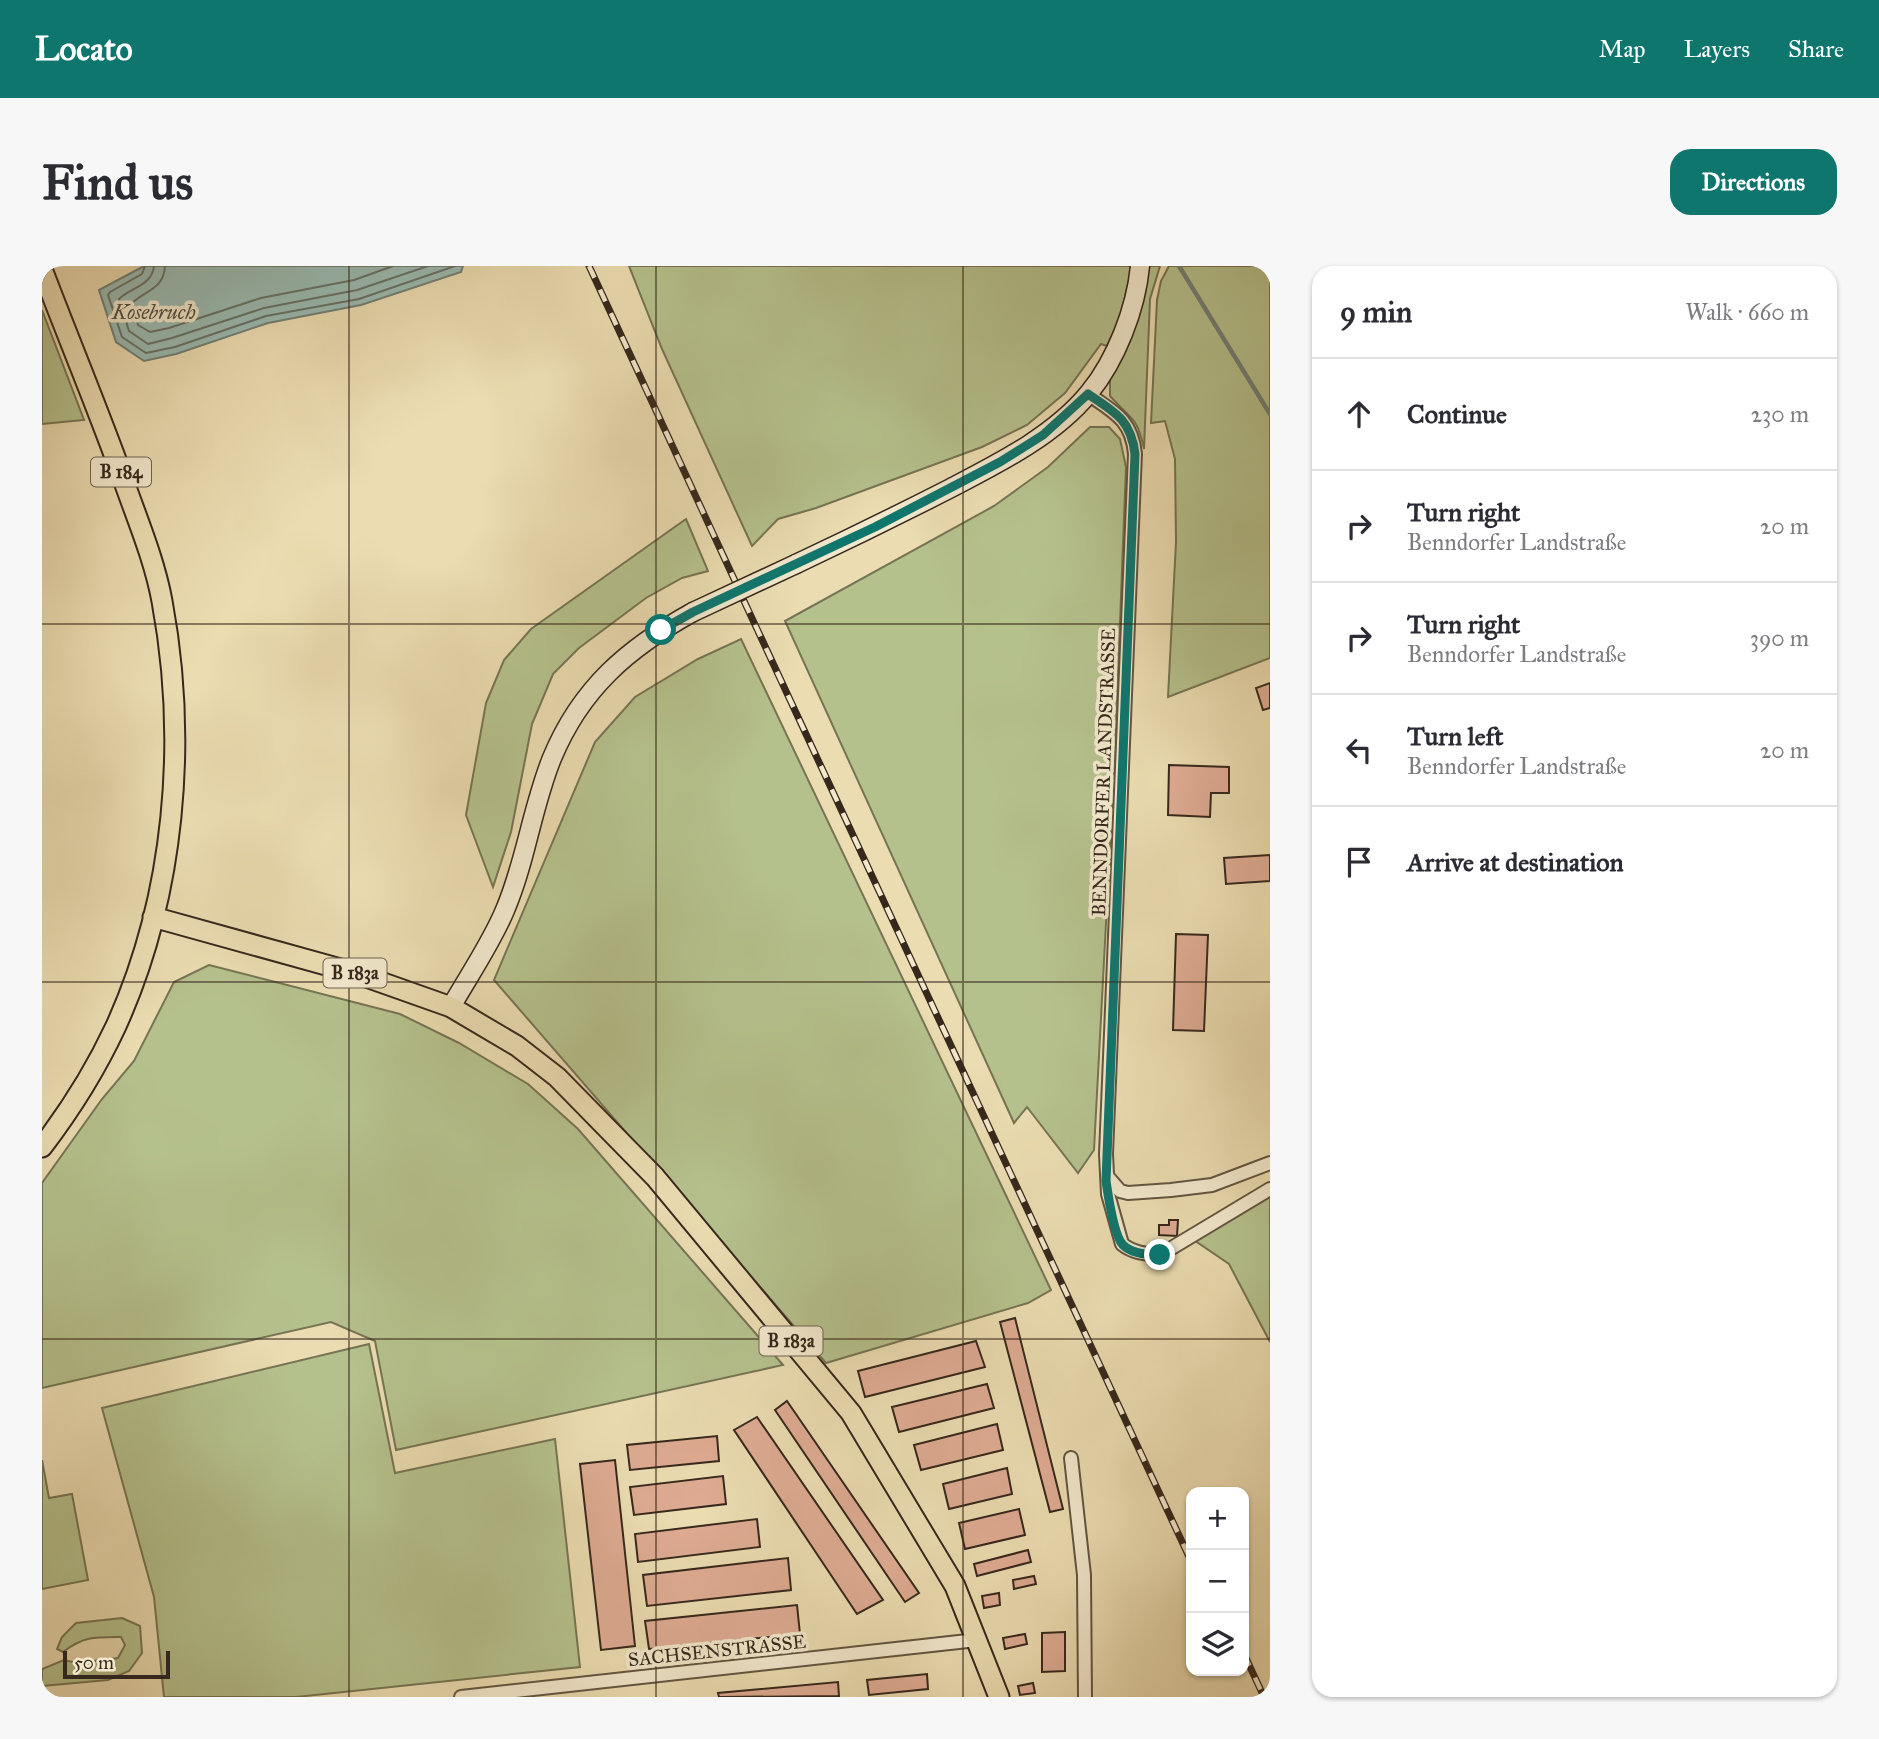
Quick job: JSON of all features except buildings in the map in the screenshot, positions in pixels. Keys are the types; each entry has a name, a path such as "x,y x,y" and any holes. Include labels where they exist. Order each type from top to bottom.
{"main road":[{"path":"451,1007 505,911 552,758 576,712 605,674 632,650 693,612 875,527 1000,462 1043,435 1088,394 1106,368 1121,337 1140,266"},
{"name":"B 184","path":"42,269 120,468 147,544 162,600 172,683 175,737 167,842 153,917"},
{"path":"42,1147 82,1090 117,1024 153,917"},
{"name":"B 183a","path":"153,917 355,973 451,1007 517,1046 557,1077 655,1177 851,1413 955,1586 999,1697"}],"street":[{"name":"BENNDORFER LANDSTRASSE","path":"1088,394 1125,422 1133,438 1135,454 1106,1172 1108,1194 1120,1241 1128,1249 1160,1255 1270,1189"},
{"path":"1106,1172 1108,1180 1120,1191 1128,1193 1212,1185 1270,1163"},
{"path":"1070,1458 1084,1575 1085,1697"},
{"name":"SACHSENSTRASSE","path":"461,1697 976,1640"}],"green space":[{"path":"629,266 1133,266 1119,320 1107,346 1101,344 1065,393 1027,425 982,447 816,508 778,519 752,546 662,349"},
{"path":"1149,266 1160,266 1150,299 1144,449 1132,418 1110,396 1110,378 1129,339"},
{"path":"1169,266 1270,266 1270,658 1168,697 1176,542 1175,459 1165,421 1151,423 1157,300 1161,281"},
{"path":"42,310 84,420 42,424"},
{"path":"1090,427 1109,427 1120,439 1126,467 1115,753 1094,1150 1078,1173 1027,1107 1014,1123 785,621 994,506 1048,467"},
{"path":"686,519 708,571 682,578 646,598 579,648 553,674 532,724 511,832 493,887 466,815 486,703 504,660 531,629"},
{"path":"741,639 1051,1290 1028,1303 826,1363 494,980 595,742 635,697 698,659"},
{"path":"209,965 400,1014 459,1043 528,1084 578,1129 783,1365 396,1450 375,1341 331,1322 42,1388 42,1183 102,1099 134,1061 174,982"},
{"path":"1270,1189 1270,1342 1229,1264 1188,1236"},
{"path":"369,1344 395,1473 555,1439 580,1667 296,1697 164,1697 154,1597 102,1408"},
{"path":"42,1460 49,1498 72,1494 88,1580 42,1589"},
{"path":"122,1618 140,1626 142,1653 129,1671 108,1680 42,1686 42,1669 64,1660 77,1663 118,1658 125,1645 121,1637 90,1638 63,1652 57,1649 62,1637 76,1623"}],"water":[{"name":"Kosebruch","path":"144,266 463,266 461,272 361,305 268,323 176,354 144,361 116,342 99,290"}],"waterway":[{"path":"1179,266 1270,414"}],"railway":[{"path":"589,266 735,581"},
{"path":"744,601 1186,1550"},
{"path":"1249,1665 1264,1697"}],"route":[{"path":"661,630 693,612 875,527 1000,462 1043,435 1088,394 1125,422 1133,438 1135,454 1106,1181 1122,1244 1144,1254 1160,1255"}]}
